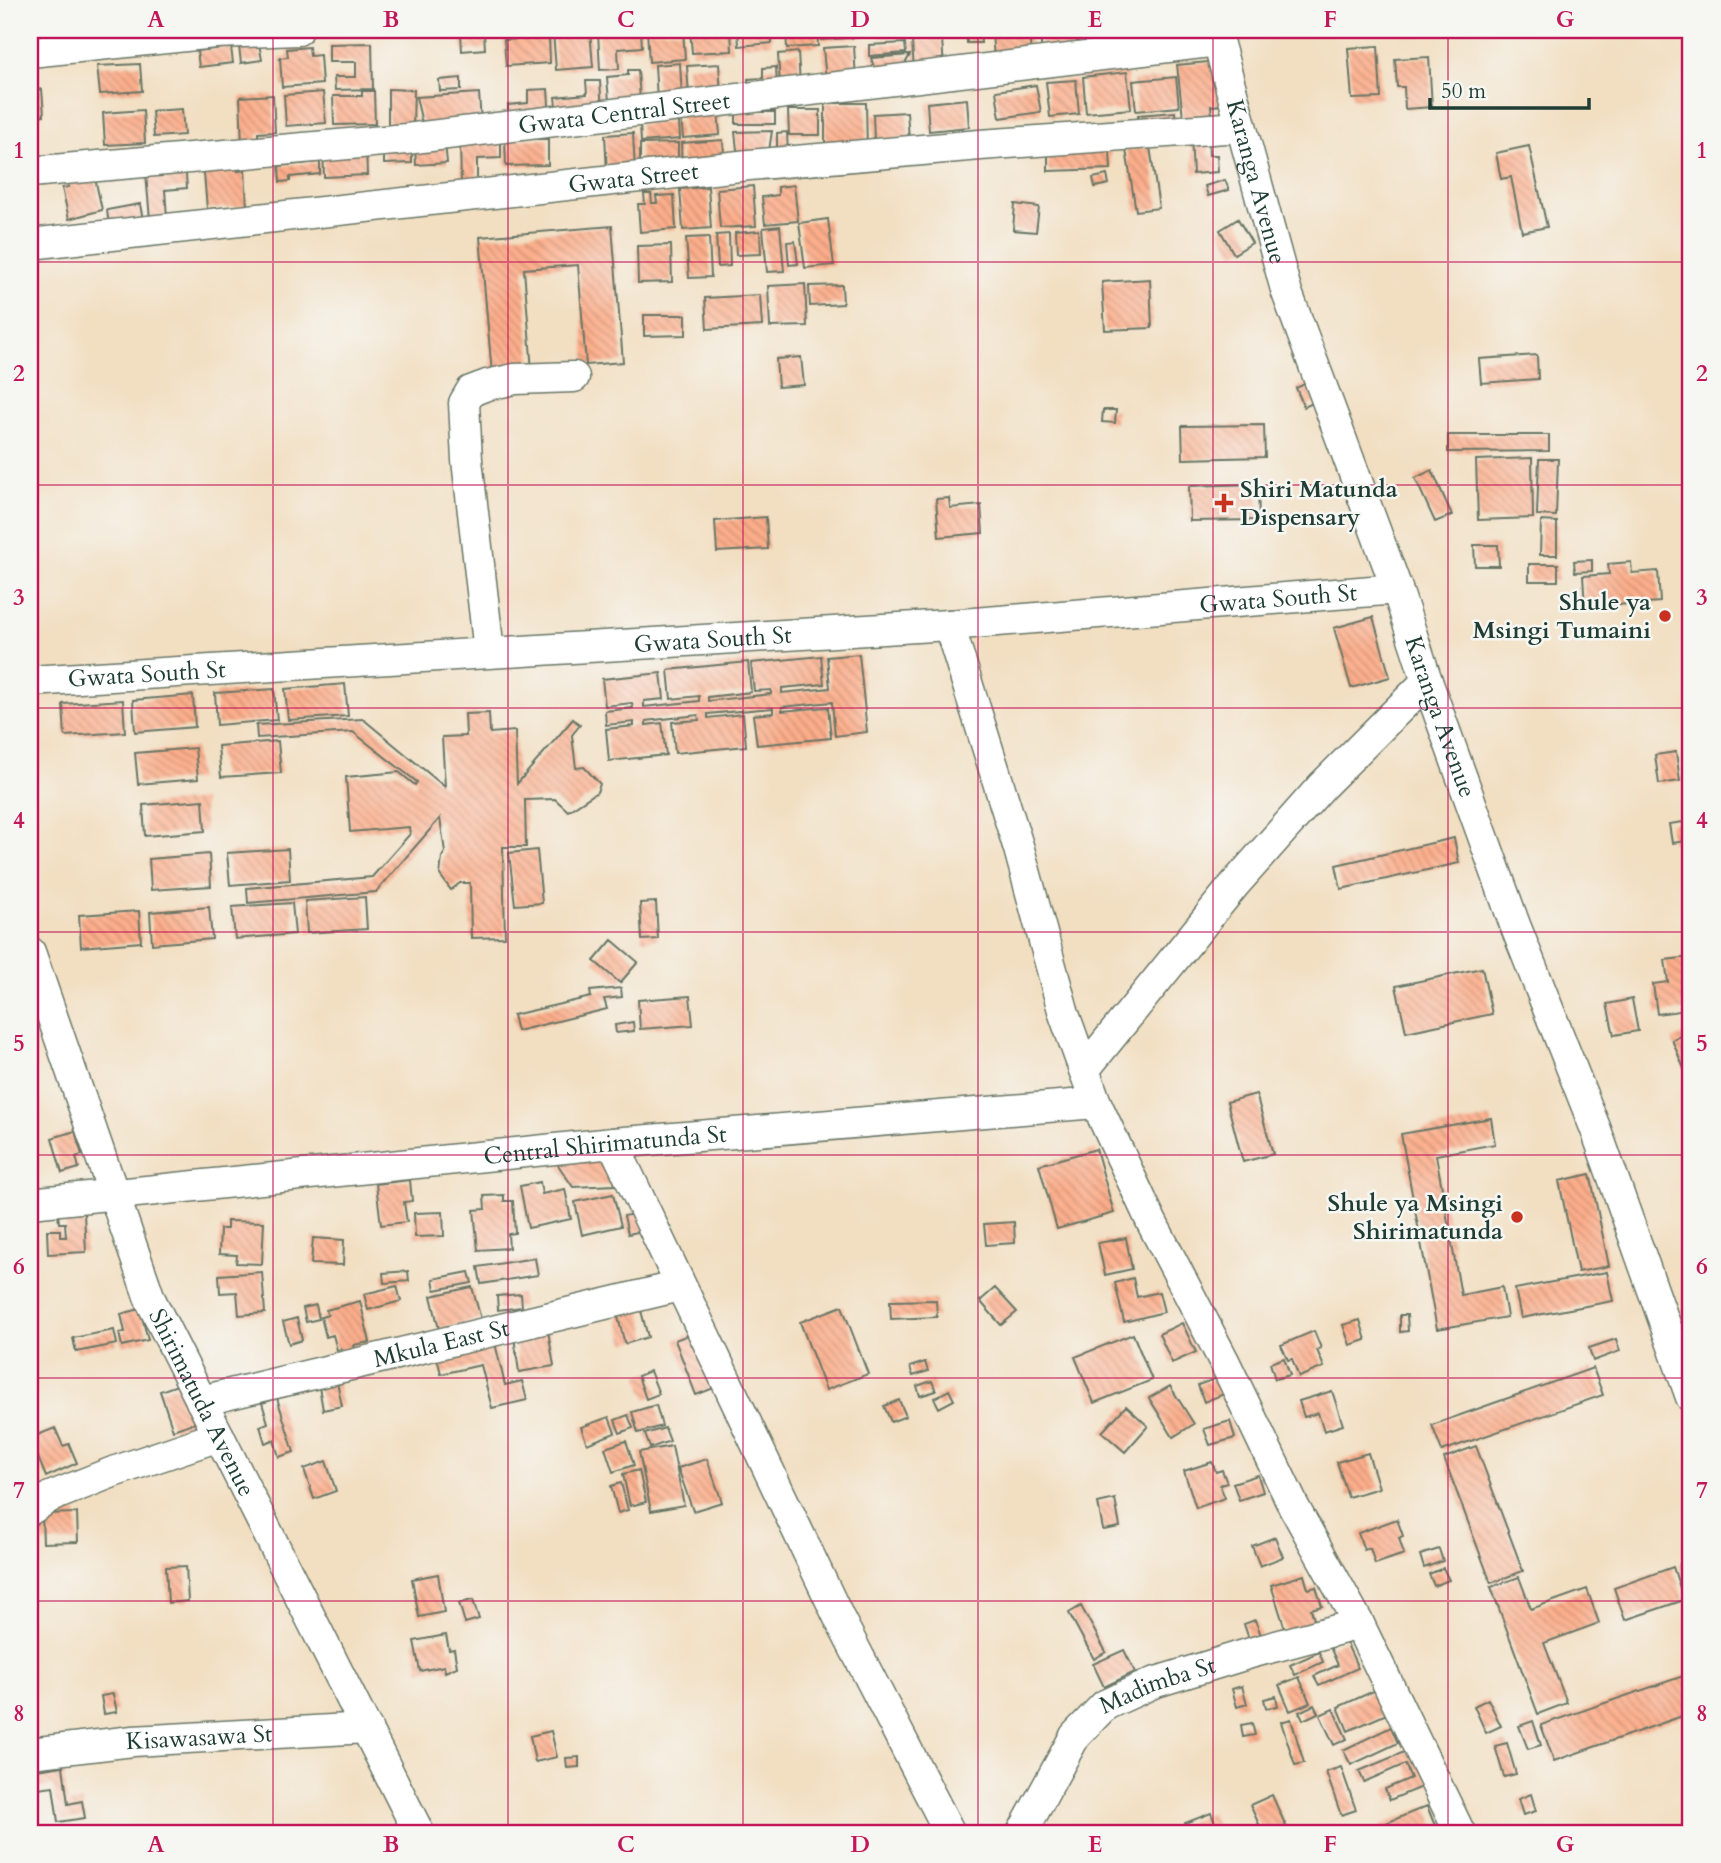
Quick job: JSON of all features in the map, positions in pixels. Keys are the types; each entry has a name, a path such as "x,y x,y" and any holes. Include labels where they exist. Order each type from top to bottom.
{"street":[{"path":"30,52 215,33 298,30"},
{"name":"Karanga Avenue","path":"1215,35 1286,290 1397,589 1427,681 1516,925 1596,1130 1691,1397"},
{"name":"Gwata Central Street","path":"30,172 405,139 1215,35"},
{"name":"Gwata Street","path":"30,244 749,165 980,145 1240,127"},
{"path":"489,652 467,460 464,403 471,391 486,385 515,379 574,377"},
{"name":"Gwata South St","path":"30,681 949,625 1397,589"},
{"path":"949,625 1019,849 1065,1014 1096,1103 1152,1223 1225,1363 1294,1507 1359,1624 1460,1833"},
{"path":"1084,1070 1235,884 1322,786 1427,681"},
{"name":"Shirimatuda Avenue","path":"30,952 150,1299 419,1833"},
{"name":"Central Shirimatunda St","path":"30,1203 613,1143 1096,1103"},
{"path":"613,1143 840,1620 950,1833"},
{"name":"Mkula East St","path":"201,1401 680,1286"},
{"path":"30,1510 50,1497 113,1472 219,1436"},
{"name":"Madimba St","path":"1022,1833 1076,1736 1105,1704 1153,1683 1359,1624"},
{"name":"Kisawasawa St","path":"30,1753 133,1741 367,1728"}],"building":[{"path":"590,30 593,67 556,70 553,31"},
{"path":"641,30 642,47 618,49 619,69 600,70 598,33"},
{"path":"683,30 685,59 649,62 647,31"},
{"path":"690,30 731,30 732,51 692,53"},
{"path":"738,30 771,30 772,43 739,46"},
{"path":"786,30 817,30 818,46 787,48"},
{"path":"821,30 858,30 859,37 821,40"},
{"path":"879,30 903,30 903,36 880,38"},
{"path":"936,30 956,30 956,36 937,38"},
{"path":"966,30 980,30 981,43 967,43"},
{"path":"1029,30 1031,57 994,59 992,33"},
{"path":"1040,30 1077,30 1078,55 1042,57"},
{"path":"1089,30 1111,30 1111,33 1192,30 1085,51 1084,39 1090,38"},
{"path":"484,33 485,49 462,51 461,34"},
{"path":"549,37 550,63 506,66 504,40"},
{"path":"942,39 944,69 914,71 912,41"},
{"path":"372,43 373,89 335,90 334,77 356,77 356,62 329,62 329,44"},
{"path":"905,43 906,53 869,56 869,45"},
{"path":"259,44 262,60 241,63 239,46"},
{"path":"854,46 856,79 826,81 823,48"},
{"path":"1378,46 1381,98 1352,99 1348,48"},
{"path":"231,47 233,63 199,67 197,51"},
{"path":"309,47 310,56 320,55 322,84 282,87 280,58 288,57 287,49"},
{"path":"798,52 800,85 780,86 778,54"},
{"path":"910,55 903,67 875,70 871,58"},
{"path":"1429,57 1432,107 1405,109 1404,87 1397,87 1395,59"},
{"path":"1218,61 1223,105 1211,106 1213,122 1184,126 1177,65"},
{"path":"680,63 682,98 657,100 655,65"},
{"path":"140,64 142,91 100,94 97,66"},
{"path":"719,64 721,94 689,96 687,66"},
{"path":"776,67 777,87 749,89 748,79 763,78 763,68"},
{"path":"628,70 638,70 640,101 609,101 607,77 628,75"},
{"path":"1127,72 1131,109 1086,113 1083,77"},
{"path":"1176,77 1179,107 1136,111 1133,81"},
{"path":"461,78 461,90 440,91 439,80"},
{"path":"1076,80 1079,114 1050,117 1046,82"},
{"path":"586,81 600,81 602,111 557,114 555,97 587,94"},
{"path":"1036,85 1041,112 1000,118 996,91"},
{"path":"42,89 44,115 30,116 30,90"},
{"path":"388,89 414,90 413,126 388,125"},
{"path":"548,89 550,120 508,122 508,105 528,103 528,90"},
{"path":"362,91 374,91 375,124 334,125 333,96 362,96"},
{"path":"323,92 326,123 286,126 284,95"},
{"path":"479,93 481,123 422,123 416,97"},
{"path":"273,95 275,132 258,133 258,144 242,145 240,97"},
{"path":"967,99 969,127 929,131 927,103"},
{"path":"825,103 866,103 867,151 825,152"},
{"path":"182,109 184,135 154,137 152,111"},
{"path":"143,110 145,143 105,145 103,113"},
{"path":"718,110 720,135 683,138 681,114"},
{"path":"788,110 820,110 820,135 789,135"},
{"path":"736,112 775,112 775,124 736,124"},
{"path":"907,112 909,139 874,141 873,114"},
{"path":"1175,112 1176,124 1139,128 1138,115"},
{"path":"679,122 680,139 641,142 640,124"},
{"path":"772,131 769,151 738,159 735,132"},
{"path":"787,132 788,154 777,154 777,133"},
{"path":"633,133 635,171 607,173 605,135"},
{"path":"1208,135 1209,155 1217,155 1218,172 1193,174 1191,136"},
{"path":"505,139 548,139 548,165 506,166"},
{"path":"501,140 501,158 477,159 477,183 461,183 460,141"},
{"path":"723,140 725,167 682,170 681,143"},
{"path":"445,142 447,163 416,165 415,147"},
{"path":"366,143 367,175 324,177 323,145"},
{"path":"678,143 678,168 640,169 640,144"},
{"path":"412,145 412,163 384,164 384,146"},
{"path":"1529,146 1547,227 1522,232 1511,177 1501,179 1496,153"},
{"path":"1150,147 1159,208 1136,211 1126,150"},
{"path":"1110,151 1111,169 1048,171 1048,154"},
{"path":"237,158 238,171 245,170 247,206 207,209 203,161"},
{"path":"185,161 187,188 165,190 167,217 150,219 145,163"},
{"path":"320,162 320,174 290,177 290,181 280,182 279,166"},
{"path":"1107,175 1109,184 1095,187 1093,178"},
{"path":"95,178 102,210 69,219 62,188 69,187 66,179"},
{"path":"1225,180 1229,190 1208,196 1205,186"},
{"path":"794,185 798,221 765,224 762,197 778,195 778,187"},
{"path":"753,186 756,226 720,228 717,189"},
{"path":"708,187 711,228 683,230 680,189"},
{"path":"644,194 651,194 652,203 657,203 656,196 674,195 676,229 640,232 638,204 645,204"},
{"path":"140,204 143,220 109,226 107,210"},
{"path":"1015,204 1039,207 1036,232 1013,230"},
{"path":"828,219 834,265 805,268 799,223"},
{"path":"1238,219 1252,243 1234,254 1220,230"},
{"path":"612,226 623,362 586,365 578,265 524,269 532,371 492,374 480,237"},
{"path":"780,226 784,271 767,272 763,228"},
{"path":"760,231 761,254 736,255 735,233"},
{"path":"729,234 730,266 718,267 716,235"},
{"path":"709,237 711,277 689,278 686,238"},
{"path":"795,241 798,264 789,265 787,242"},
{"path":"671,245 672,282 638,283 637,246"},
{"path":"1150,279 1152,328 1105,330 1102,282"},
{"path":"805,284 807,326 770,327 768,286"},
{"path":"842,285 843,304 810,306 809,286"},
{"path":"760,295 762,326 707,329 705,298"},
{"path":"644,315 686,315 686,335 644,336"},
{"path":"1537,355 1538,379 1481,383 1479,359"},
{"path":"801,357 804,385 778,387 776,359"},
{"path":"1311,381 1320,400 1304,407 1296,388"},
{"path":"1103,410 1116,410 1115,423 1102,422"},
{"path":"1264,425 1265,457 1183,459 1182,426"},
{"path":"1448,435 1549,435 1549,451 1448,452"},
{"path":"1532,458 1533,518 1478,520 1476,460"},
{"path":"1539,459 1558,459 1556,516 1537,515"},
{"path":"1432,470 1452,515 1435,522 1415,478"},
{"name":"Shiri Matunda Dispensary","path":"1258,484 1259,520 1190,521 1189,486"},
{"path":"949,498 950,508 981,505 983,533 939,537 936,499"},
{"path":"766,517 768,549 717,552 715,521"},
{"path":"1541,521 1557,522 1557,555 1540,555"},
{"path":"1474,545 1498,545 1499,566 1475,566"},
{"path":"1592,560 1592,571 1575,572 1574,561"},
{"path":"1631,562 1632,573 1658,571 1660,602 1585,607 1583,576 1609,574 1608,564"},
{"path":"1529,564 1558,564 1558,581 1529,581"},
{"path":"1373,617 1390,677 1351,688 1334,628"},
{"path":"859,654 867,732 835,736 832,702 782,707 782,711 828,707 831,738 757,745 753,715 773,713 773,708 708,714 708,718 743,714 746,746 675,753 672,722 699,720 698,715 646,721 646,725 662,723 666,755 609,761 606,729 634,726 634,722 606,725 605,711 633,708 632,703 605,706 602,679 661,673 664,699 644,701 644,707 699,701 699,696 671,699 668,670 748,662 751,692 708,697 708,701 771,694 771,690 754,691 751,663 821,656 824,684 782,688 782,693 830,688 827,657"},
{"path":"345,684 348,716 288,720 285,689"},
{"path":"274,689 277,720 217,725 215,693"},
{"path":"193,695 195,727 135,732 133,700"},
{"path":"123,700 125,732 65,736 63,704"},
{"path":"489,713 490,733 515,731 517,784 573,719 580,725 572,735 576,768 584,767 600,784 597,792 568,811 555,799 525,800 526,847 503,847 505,937 471,938 470,883 460,883 451,890 440,875 445,852 440,818 376,892 248,903 247,888 372,877 410,834 409,827 350,832 346,777 399,772 415,785 417,782 353,732 257,738 256,725 363,719 445,787 442,737 466,736 465,714"},
{"path":"278,741 281,773 221,777 218,746"},
{"path":"195,748 198,779 138,784 135,753"},
{"path":"1676,752 1680,781 1659,784 1655,755"},
{"path":"203,800 205,831 145,836 143,805"},
{"path":"1684,822 1686,841 1672,843 1669,824"},
{"path":"1454,838 1459,863 1341,889 1336,865"},
{"path":"288,849 290,880 230,885 227,853"},
{"path":"537,850 542,903 515,905 509,853"},
{"path":"209,854 211,886 151,890 149,859"},
{"path":"365,897 367,929 307,933 305,901"},
{"path":"656,902 658,939 642,940 640,903"},
{"path":"292,903 295,934 235,939 232,907"},
{"path":"209,907 212,939 152,944 150,912"},
{"path":"139,911 141,942 81,947 79,915"},
{"path":"612,940 638,962 620,983 594,961"},
{"path":"1691,957 1691,1018 1687,1010 1657,1014 1653,984 1668,982 1665,960"},
{"path":"1482,968 1492,1014 1406,1032 1396,986"},
{"path":"621,988 622,997 604,999 607,1009 517,1031 513,1015 591,997 590,991"},
{"path":"690,996 693,1025 640,1029 638,1000"},
{"path":"1632,999 1638,1031 1614,1035 1607,1004"},
{"path":"633,1022 634,1031 616,1033 615,1025"},
{"path":"1685,1034 1691,1048 1691,1069 1685,1071 1672,1040"},
{"path":"1256,1094 1273,1154 1243,1162 1227,1102"},
{"path":"1491,1118 1495,1144 1436,1155 1461,1295 1502,1287 1507,1317 1437,1329 1401,1134"},
{"path":"75,1131 82,1155 76,1157 79,1168 62,1173 52,1138"},
{"path":"1096,1149 1114,1213 1057,1229 1039,1165"},
{"path":"607,1151 615,1185 573,1187 556,1162"},
{"path":"1590,1174 1609,1266 1578,1272 1559,1181"},
{"path":"410,1180 412,1201 404,1202 407,1222 381,1225 376,1184"},
{"path":"540,1182 542,1194 565,1189 571,1219 528,1228 520,1186"},
{"path":"613,1194 621,1226 582,1235 575,1202"},
{"path":"504,1195 504,1201 513,1201 515,1233 508,1234 509,1248 478,1250 474,1210 485,1209 484,1196"},
{"path":"443,1212 444,1236 415,1237 414,1213"},
{"path":"643,1212 647,1230 628,1234 624,1216"},
{"path":"84,1213 86,1252 48,1254 47,1230 60,1230 60,1237 66,1237 65,1223 59,1223 58,1214"},
{"path":"227,1221 264,1222 262,1264 236,1263 237,1255 219,1254 220,1229 227,1229"},
{"path":"1014,1222 1015,1243 986,1245 984,1224"},
{"path":"313,1238 344,1240 343,1265 311,1264"},
{"path":"1126,1238 1132,1269 1105,1275 1098,1243"},
{"path":"535,1258 538,1275 481,1284 478,1267"},
{"path":"408,1271 409,1281 384,1283 383,1273"},
{"path":"262,1272 265,1313 239,1315 237,1292 220,1293 219,1275"},
{"path":"469,1272 472,1283 435,1290 433,1279"},
{"path":"1607,1272 1613,1301 1521,1318 1515,1289"},
{"path":"1133,1278 1137,1297 1159,1292 1164,1312 1124,1322 1115,1283"},
{"path":"397,1286 401,1301 368,1310 364,1294"},
{"path":"472,1287 481,1319 439,1329 431,1296"},
{"path":"995,1288 1017,1312 1001,1325 980,1301"},
{"path":"521,1294 522,1307 498,1310 497,1296"},
{"path":"936,1300 937,1317 891,1319 890,1301"},
{"path":"360,1301 370,1342 354,1345 356,1352 343,1355 342,1349 337,1350 333,1335 326,1337 321,1317 328,1315 326,1310"},
{"path":"639,1303 648,1337 625,1344 616,1310"},
{"path":"316,1305 319,1319 306,1322 303,1308"},
{"path":"842,1306 868,1374 826,1390 800,1322"},
{"path":"140,1309 148,1340 122,1346 119,1333 125,1332 121,1314"},
{"path":"1400,1315 1407,1315 1408,1331 1400,1332"},
{"path":"297,1318 302,1340 289,1344 283,1322"},
{"path":"1360,1320 1366,1340 1350,1345 1343,1325"},
{"path":"1182,1323 1196,1352 1172,1363 1159,1334"},
{"path":"114,1330 117,1344 76,1352 73,1338"},
{"path":"548,1331 554,1366 519,1372 514,1337"},
{"path":"1314,1331 1321,1348 1317,1350 1324,1367 1299,1377 1292,1359 1288,1360 1281,1345"},
{"path":"693,1333 714,1388 696,1395 675,1340"},
{"path":"1133,1334 1152,1380 1094,1403 1075,1357"},
{"path":"494,1339 505,1385 522,1381 527,1400 492,1408 481,1365 441,1374 436,1353"},
{"path":"1616,1339 1620,1351 1593,1361 1589,1348"},
{"path":"1284,1358 1290,1375 1275,1379 1270,1363"},
{"path":"925,1362 928,1371 913,1376 910,1367"},
{"path":"1593,1368 1603,1395 1442,1451 1432,1425"},
{"path":"650,1371 659,1394 646,1399 638,1376"},
{"path":"1222,1376 1229,1392 1204,1402 1198,1385"},
{"path":"336,1377 342,1406 323,1410 318,1381"},
{"path":"932,1381 936,1391 920,1396 917,1386"},
{"path":"183,1383 196,1422 173,1430 160,1391"},
{"path":"1170,1386 1194,1424 1173,1437 1149,1398"},
{"path":"949,1390 954,1400 939,1408 934,1398"},
{"path":"1332,1391 1343,1425 1324,1431 1318,1413 1304,1417 1299,1401"},
{"path":"277,1398 294,1452 279,1457 274,1440 265,1443 260,1426 268,1423 262,1403"},
{"path":"899,1400 906,1416 891,1422 884,1406"},
{"path":"656,1405 662,1426 638,1433 632,1412"},
{"path":"1126,1406 1148,1426 1125,1452 1102,1432"},
{"path":"628,1415 633,1428 620,1433 615,1420"},
{"path":"609,1417 615,1433 587,1444 581,1427"},
{"path":"1230,1421 1235,1438 1210,1445 1204,1429"},
{"path":"55,1428 63,1446 69,1444 77,1463 46,1477 30,1438"},
{"path":"665,1428 670,1441 650,1448 645,1434"},
{"path":"626,1441 634,1465 613,1472 605,1448"},
{"path":"672,1446 684,1505 651,1511 639,1452"},
{"path":"1476,1446 1523,1571 1491,1583 1444,1458"},
{"path":"1368,1453 1379,1488 1348,1497 1337,1462"},
{"path":"707,1459 722,1502 693,1511 678,1468"},
{"path":"326,1461 336,1491 314,1499 304,1469"},
{"path":"1212,1462 1216,1472 1222,1470 1227,1483 1220,1485 1225,1498 1196,1508 1184,1471"},
{"path":"639,1470 646,1502 630,1506 623,1474"},
{"path":"1258,1475 1263,1492 1239,1500 1233,1483"},
{"path":"621,1483 628,1510 618,1513 611,1486"},
{"path":"1115,1499 1120,1527 1103,1530 1098,1503"},
{"path":"77,1513 78,1542 43,1543 42,1514"},
{"path":"1397,1519 1403,1536 1399,1538 1404,1554 1375,1564 1370,1548 1364,1550 1358,1533"},
{"path":"1275,1537 1283,1557 1260,1566 1252,1546"},
{"path":"1439,1549 1443,1561 1424,1568 1420,1555"},
{"path":"1691,1560 1691,1597 1680,1564"},
{"path":"186,1566 188,1601 168,1603 166,1567"},
{"path":"1673,1567 1684,1600 1625,1620 1614,1588"},
{"path":"1443,1568 1449,1580 1434,1586 1429,1574"},
{"path":"438,1574 444,1612 419,1617 412,1579"},
{"path":"1304,1575 1308,1589 1316,1587 1322,1606 1311,1609 1315,1623 1286,1632 1271,1585"},
{"path":"1519,1577 1531,1609 1587,1589 1599,1623 1544,1643 1567,1703 1538,1714 1491,1587"},
{"path":"473,1600 479,1619 465,1623 459,1603"},
{"path":"1081,1606 1106,1652 1094,1659 1069,1613"},
{"path":"1255,1620 1261,1635 1249,1639 1244,1624"},
{"path":"446,1635 449,1650 454,1649 457,1667 445,1672 444,1666 420,1671 414,1641"},
{"path":"1345,1640 1358,1668 1319,1685 1314,1676 1338,1665 1330,1647"},
{"path":"1124,1650 1135,1672 1104,1687 1093,1664"},
{"path":"1319,1652 1323,1662 1295,1675 1290,1665"},
{"path":"1689,1674 1691,1713 1554,1761 1541,1725"},
{"path":"1299,1677 1310,1703 1290,1711 1279,1685"},
{"path":"1242,1686 1247,1704 1237,1707 1232,1689"},
{"path":"1378,1689 1389,1713 1348,1731 1338,1707"},
{"path":"113,1694 117,1712 104,1714 101,1696"},
{"path":"1276,1696 1278,1706 1266,1708 1264,1699"},
{"path":"1488,1699 1501,1726 1486,1733 1474,1706"},
{"path":"1314,1705 1318,1713 1303,1720 1299,1712"},
{"path":"1333,1709 1347,1739 1334,1745 1320,1715"},
{"path":"1291,1719 1304,1763 1295,1765 1281,1722"},
{"path":"1533,1721 1541,1745 1528,1749 1519,1726"},
{"path":"1252,1723 1255,1735 1243,1737 1241,1725"},
{"path":"1391,1727 1398,1743 1351,1765 1343,1750"},
{"path":"551,1731 557,1757 535,1762 530,1736"},
{"path":"1507,1743 1516,1774 1504,1777 1495,1746"},
{"path":"1416,1747 1431,1783 1390,1800 1385,1789 1411,1778 1405,1764 1364,1782 1359,1771"},
{"path":"579,1757 579,1767 567,1768 566,1758"},
{"path":"63,1766 68,1804 82,1801 85,1818 58,1822 53,1786 30,1789 30,1771"},
{"path":"1341,1767 1356,1810 1341,1815 1326,1772"},
{"path":"1531,1794 1536,1811 1523,1815 1518,1799"},
{"path":"1272,1795 1289,1833 1263,1833 1250,1805"},
{"path":"1427,1806 1438,1833 1382,1833 1379,1826"},
{"path":"1211,1813 1219,1833 1189,1833 1185,1823"}],"place":[{"name":"Shiri Matunda Dispensary","path":"1224,503"},
{"name":"Shule ya Msingi Tumaini","path":"1665,616"},
{"name":"Shule ya Msingi Shirimatunda","path":"1517,1217"}]}
